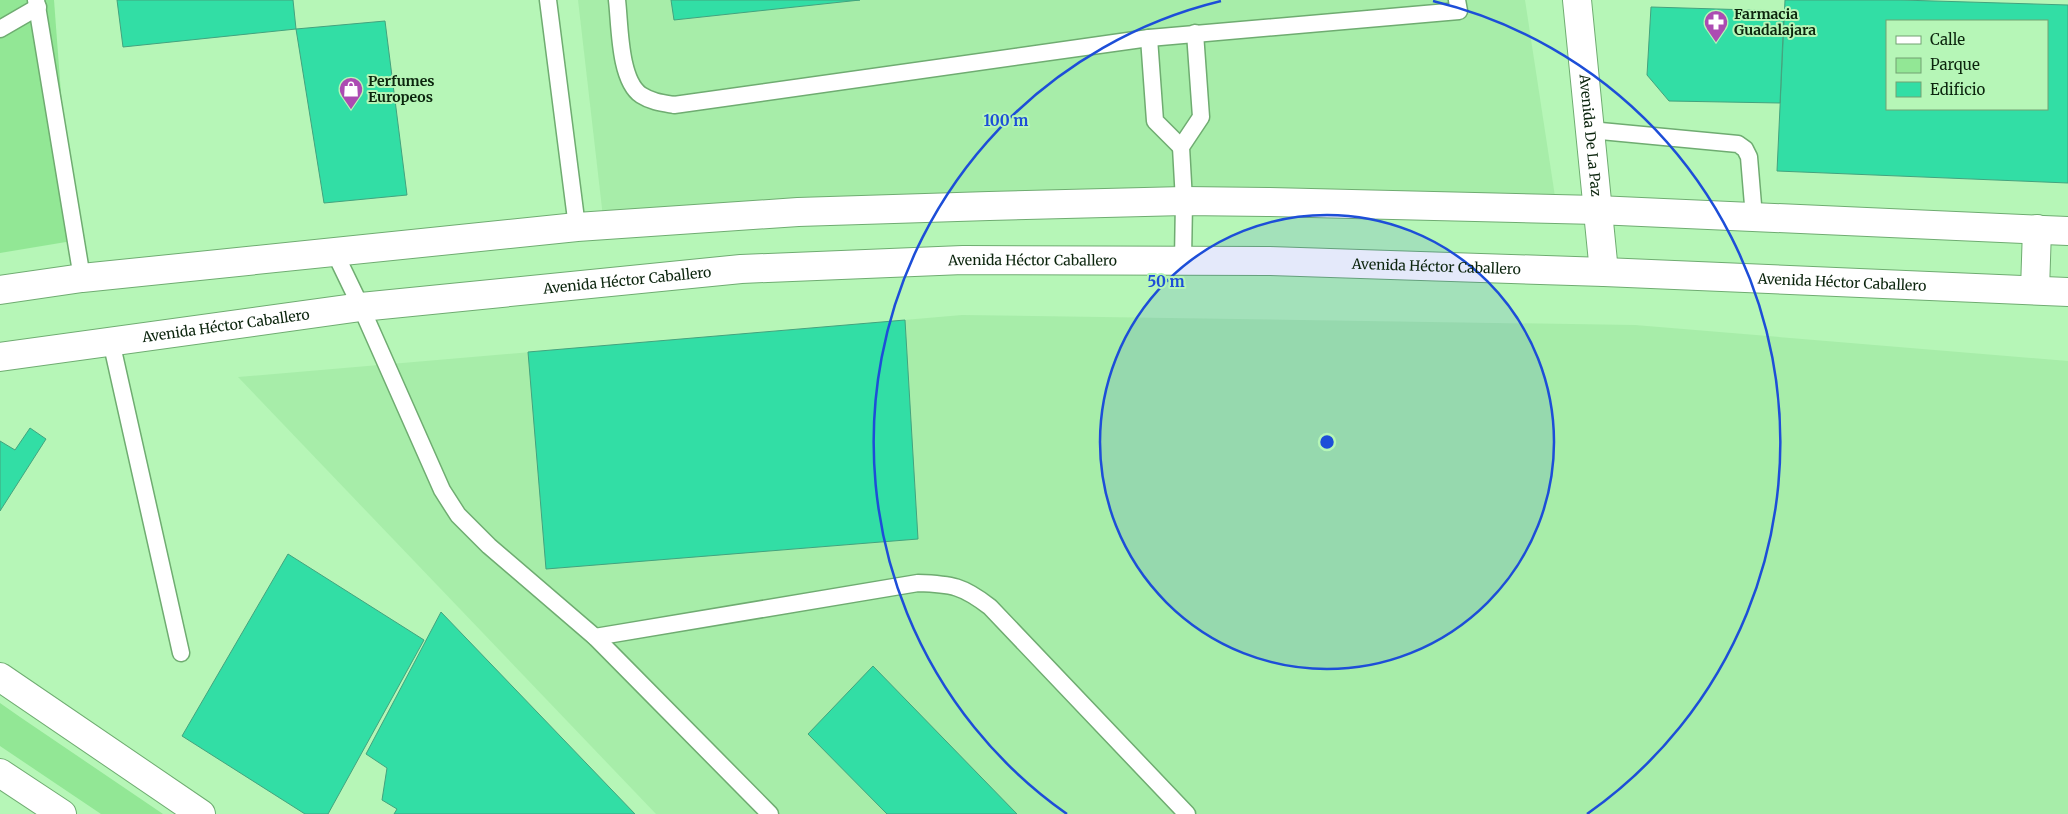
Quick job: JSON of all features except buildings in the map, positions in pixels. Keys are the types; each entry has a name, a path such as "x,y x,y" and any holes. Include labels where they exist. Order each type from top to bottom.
{"main road":[{"name":"Avenida De La Paz","path":"1577,0 1604,272"},
{"path":"0,290 82,278 577,227 798,212 1184,201 1597,210 2068,231"},
{"path":"2035,290 2037,229"},
{"name":"Avenida Héctor Caballero","path":"0,357 361,307 742,270 963,260 1183,260 1604,272 2068,292"},
{"path":"0,677 201,814"},
{"path":"0,773 62,814"}],"lane":[{"path":"548,0 577,227"},
{"path":"617,0 625,67 630,82 640,94 657,103 674,105 1149,38 1459,11 1457,0"},
{"path":"0,29 37,4 82,278"},
{"path":"1183,260 1184,201 1181,148 1201,117 1195,33"},
{"path":"1149,38 1155,121 1181,148"},
{"path":"1590,130 1738,144 1745,149 1749,157 1754,217"},
{"path":"334,251 361,307 442,490 458,515 488,546 596,637 770,814"},
{"path":"111,341 181,653"},
{"path":"596,637 918,583 947,584 971,592 990,607 1186,814"}],"shaded area":[{"path":"578,0 1525,0 1556,203 603,217"},
{"path":"962,315 1635,325 2068,361 2068,814 656,814 238,377"}],"green space":[{"path":"0,0 54,0 72,241 0,253"},
{"path":"0,703 163,814 101,814 0,746"}],"place":[{"name":"Farmacia Guadalajara","path":"1716,43"},
{"name":"Perfumes Europeos","path":"351,110"}]}
